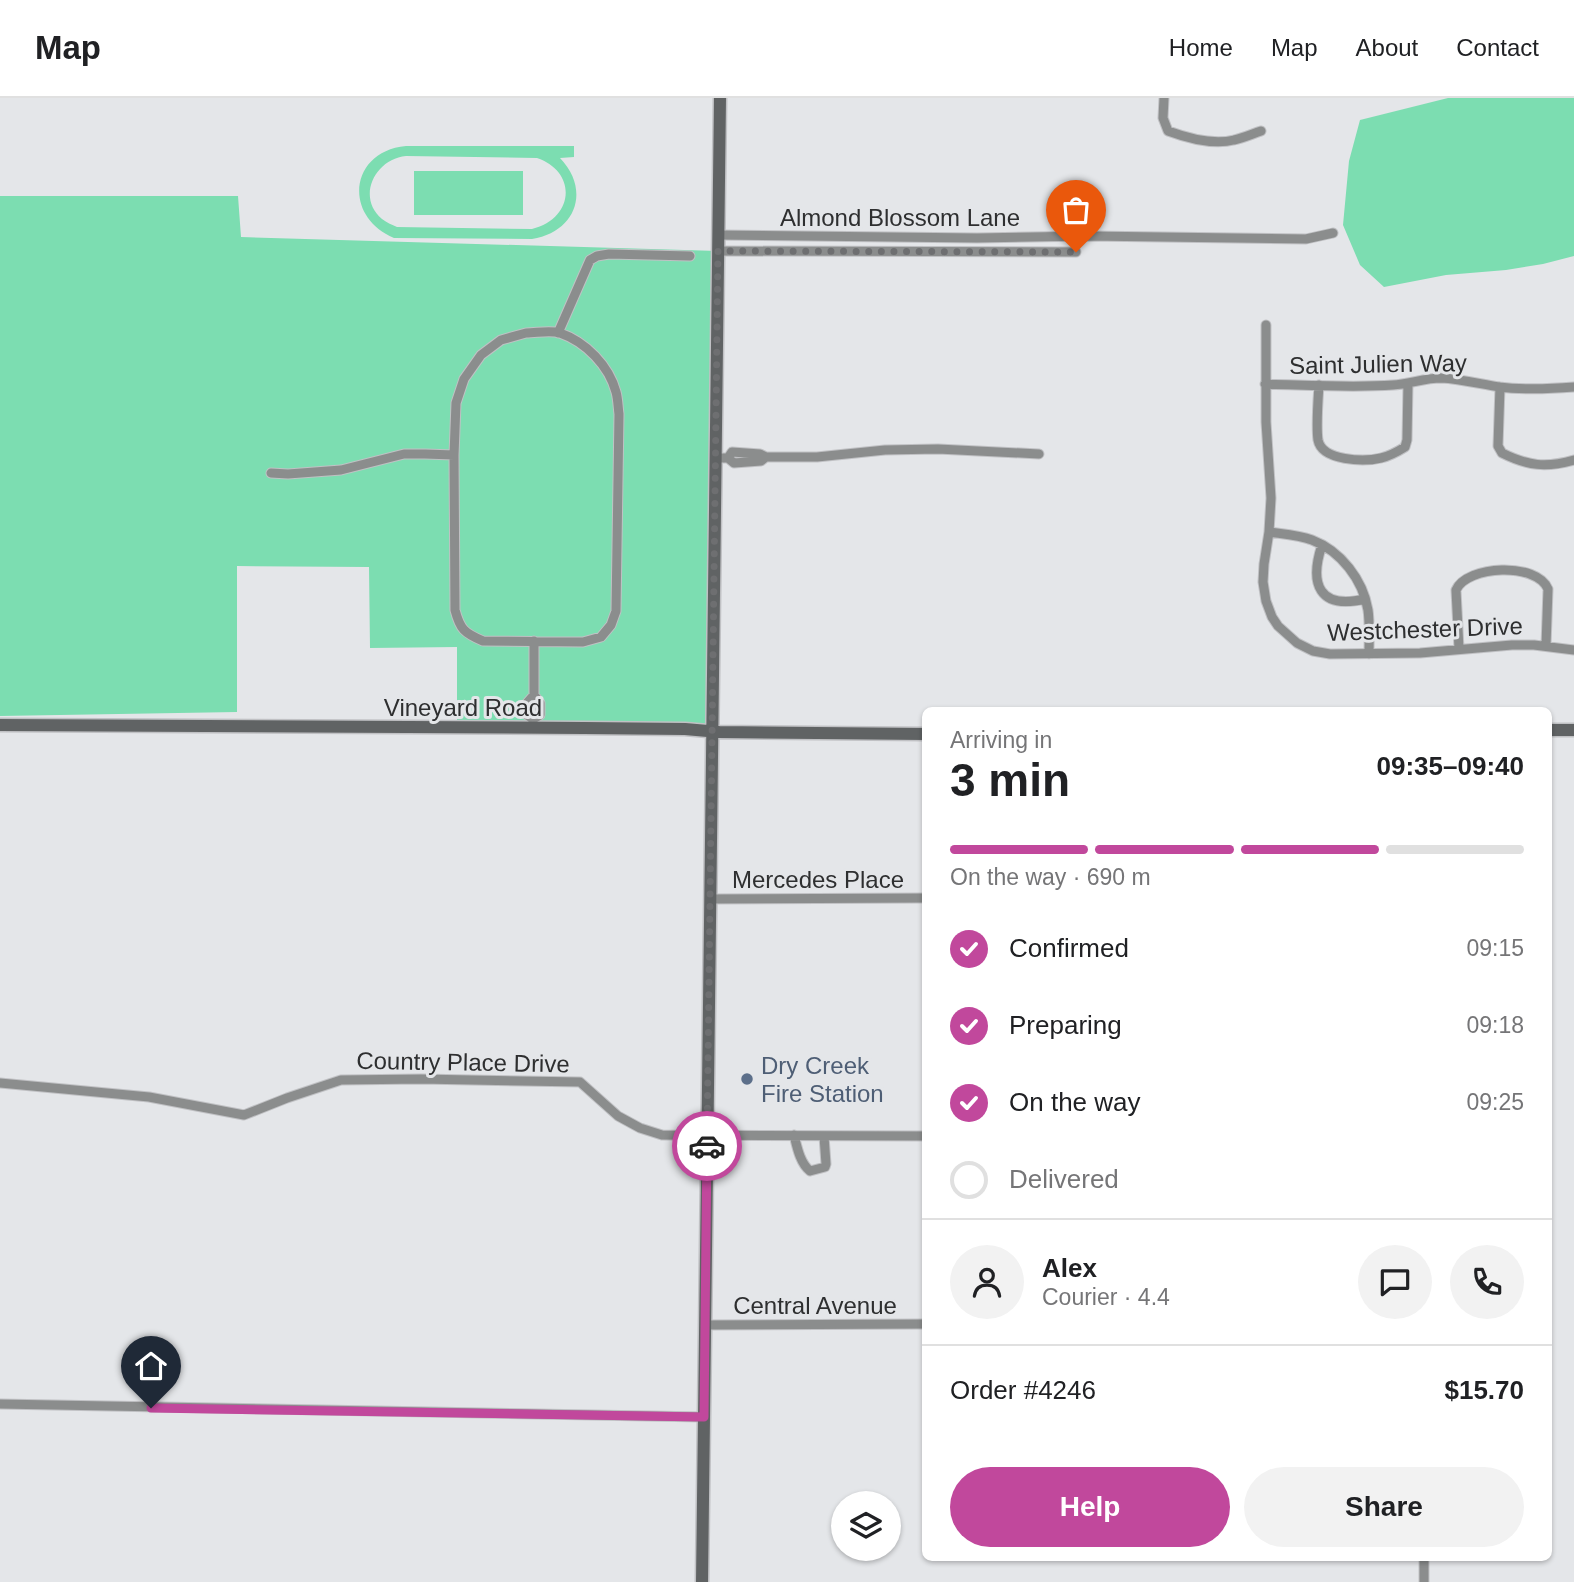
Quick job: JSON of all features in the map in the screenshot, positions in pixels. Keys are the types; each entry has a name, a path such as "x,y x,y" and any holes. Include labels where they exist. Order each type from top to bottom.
{"street":[{"path":"702,1582 712,732 722,458 718,251 720,98"},
{"path":"1164,98 1163,118 1168,131 1182,136 1208,141 1233,141 1261,131"},
{"name":"Almond Blossom Lane","path":"718,235 1306,239 1333,233"},
{"path":"718,251 1076,252"},
{"path":"558,332 590,260 609,254 690,256"},
{"name":"Westchester Drive","path":"1266,325 1266,449 1271,498 1264,582 1266,601 1278,626 1297,643 1313,651 1330,654 1420,653 1512,645 1574,650"},
{"path":"526,332 558,332 593,353 608,372 617,393 619,414 616,611 611,625 601,637 583,642 483,641 468,635 458,624 455,610 454,455 456,403 464,379 481,355 501,340 526,332"},
{"name":"Saint Julien Way","path":"1265,384 1382,386 1438,378 1461,379 1500,387 1574,387"},
{"path":"1319,385 1318,440 1321,449 1342,457 1370,460 1394,454 1405,447 1408,384"},
{"path":"1500,387 1498,446 1502,453 1530,464 1545,465 1574,460"},
{"path":"722,458 734,463 748,458 761,461 766,457 817,457 885,450 938,449 1039,454"},
{"path":"271,473 341,470 404,454 454,455"},
{"path":"1269,532 1297,536 1322,545 1349,568 1365,598 1369,654"},
{"path":"1322,545 1316,567 1316,580 1326,597 1345,602 1365,598"},
{"path":"1459,649 1456,590 1459,583 1487,571 1506,570 1525,572 1546,582 1546,646"},
{"path":"533,723 527,715 527,703 534,695 534,641"},
{"name":"Vineyard Road","path":"0,725 533,723 712,732 922,734"},
{"path":"1552,730 1574,730"},
{"name":"Mercedes Place","path":"710,899 922,898"},
{"name":"Country Place Drive","path":"0,1083 149,1097 244,1115 341,1080 580,1082 618,1116 640,1128 662,1135 922,1136"},
{"path":"794,1135 802,1161 810,1171 827,1164 824,1136"},
{"name":"Central Avenue","path":"705,1325 922,1324"},
{"path":"0,1405 704,1417"},
{"path":"1424,1561 1424,1582"}],"green space":[{"path":"1448,98 1574,98 1574,256 1543,264 1446,275 1384,287 1360,265 1343,225 1349,161 1360,120"},
{"path":"406,146 574,146 574,157 560,158 570,170 575,183 574,208 559,228 532,239 394,238 377,228 366,215 360,201 364,172 373,159 387,150","holes":["406,156 537,158 559,174 565,184 566,195 556,216 546,224 532,229 397,227 382,219 370,200 370,190 378,171 395,159"]},
{"path":"414,171 523,171 523,215 414,215"},
{"path":"0,196 238,196 241,237 718,251 712,724 457,721 457,647 370,648 369,567 237,566 237,712 0,716"}],"way so far":[{"path":"707,1146 718,251 1076,252"}],"place":[{"name":"Dry Creek Fire Station","path":"747,1079"}],"route":[{"path":"151,1408 704,1417 707,1146"}]}
